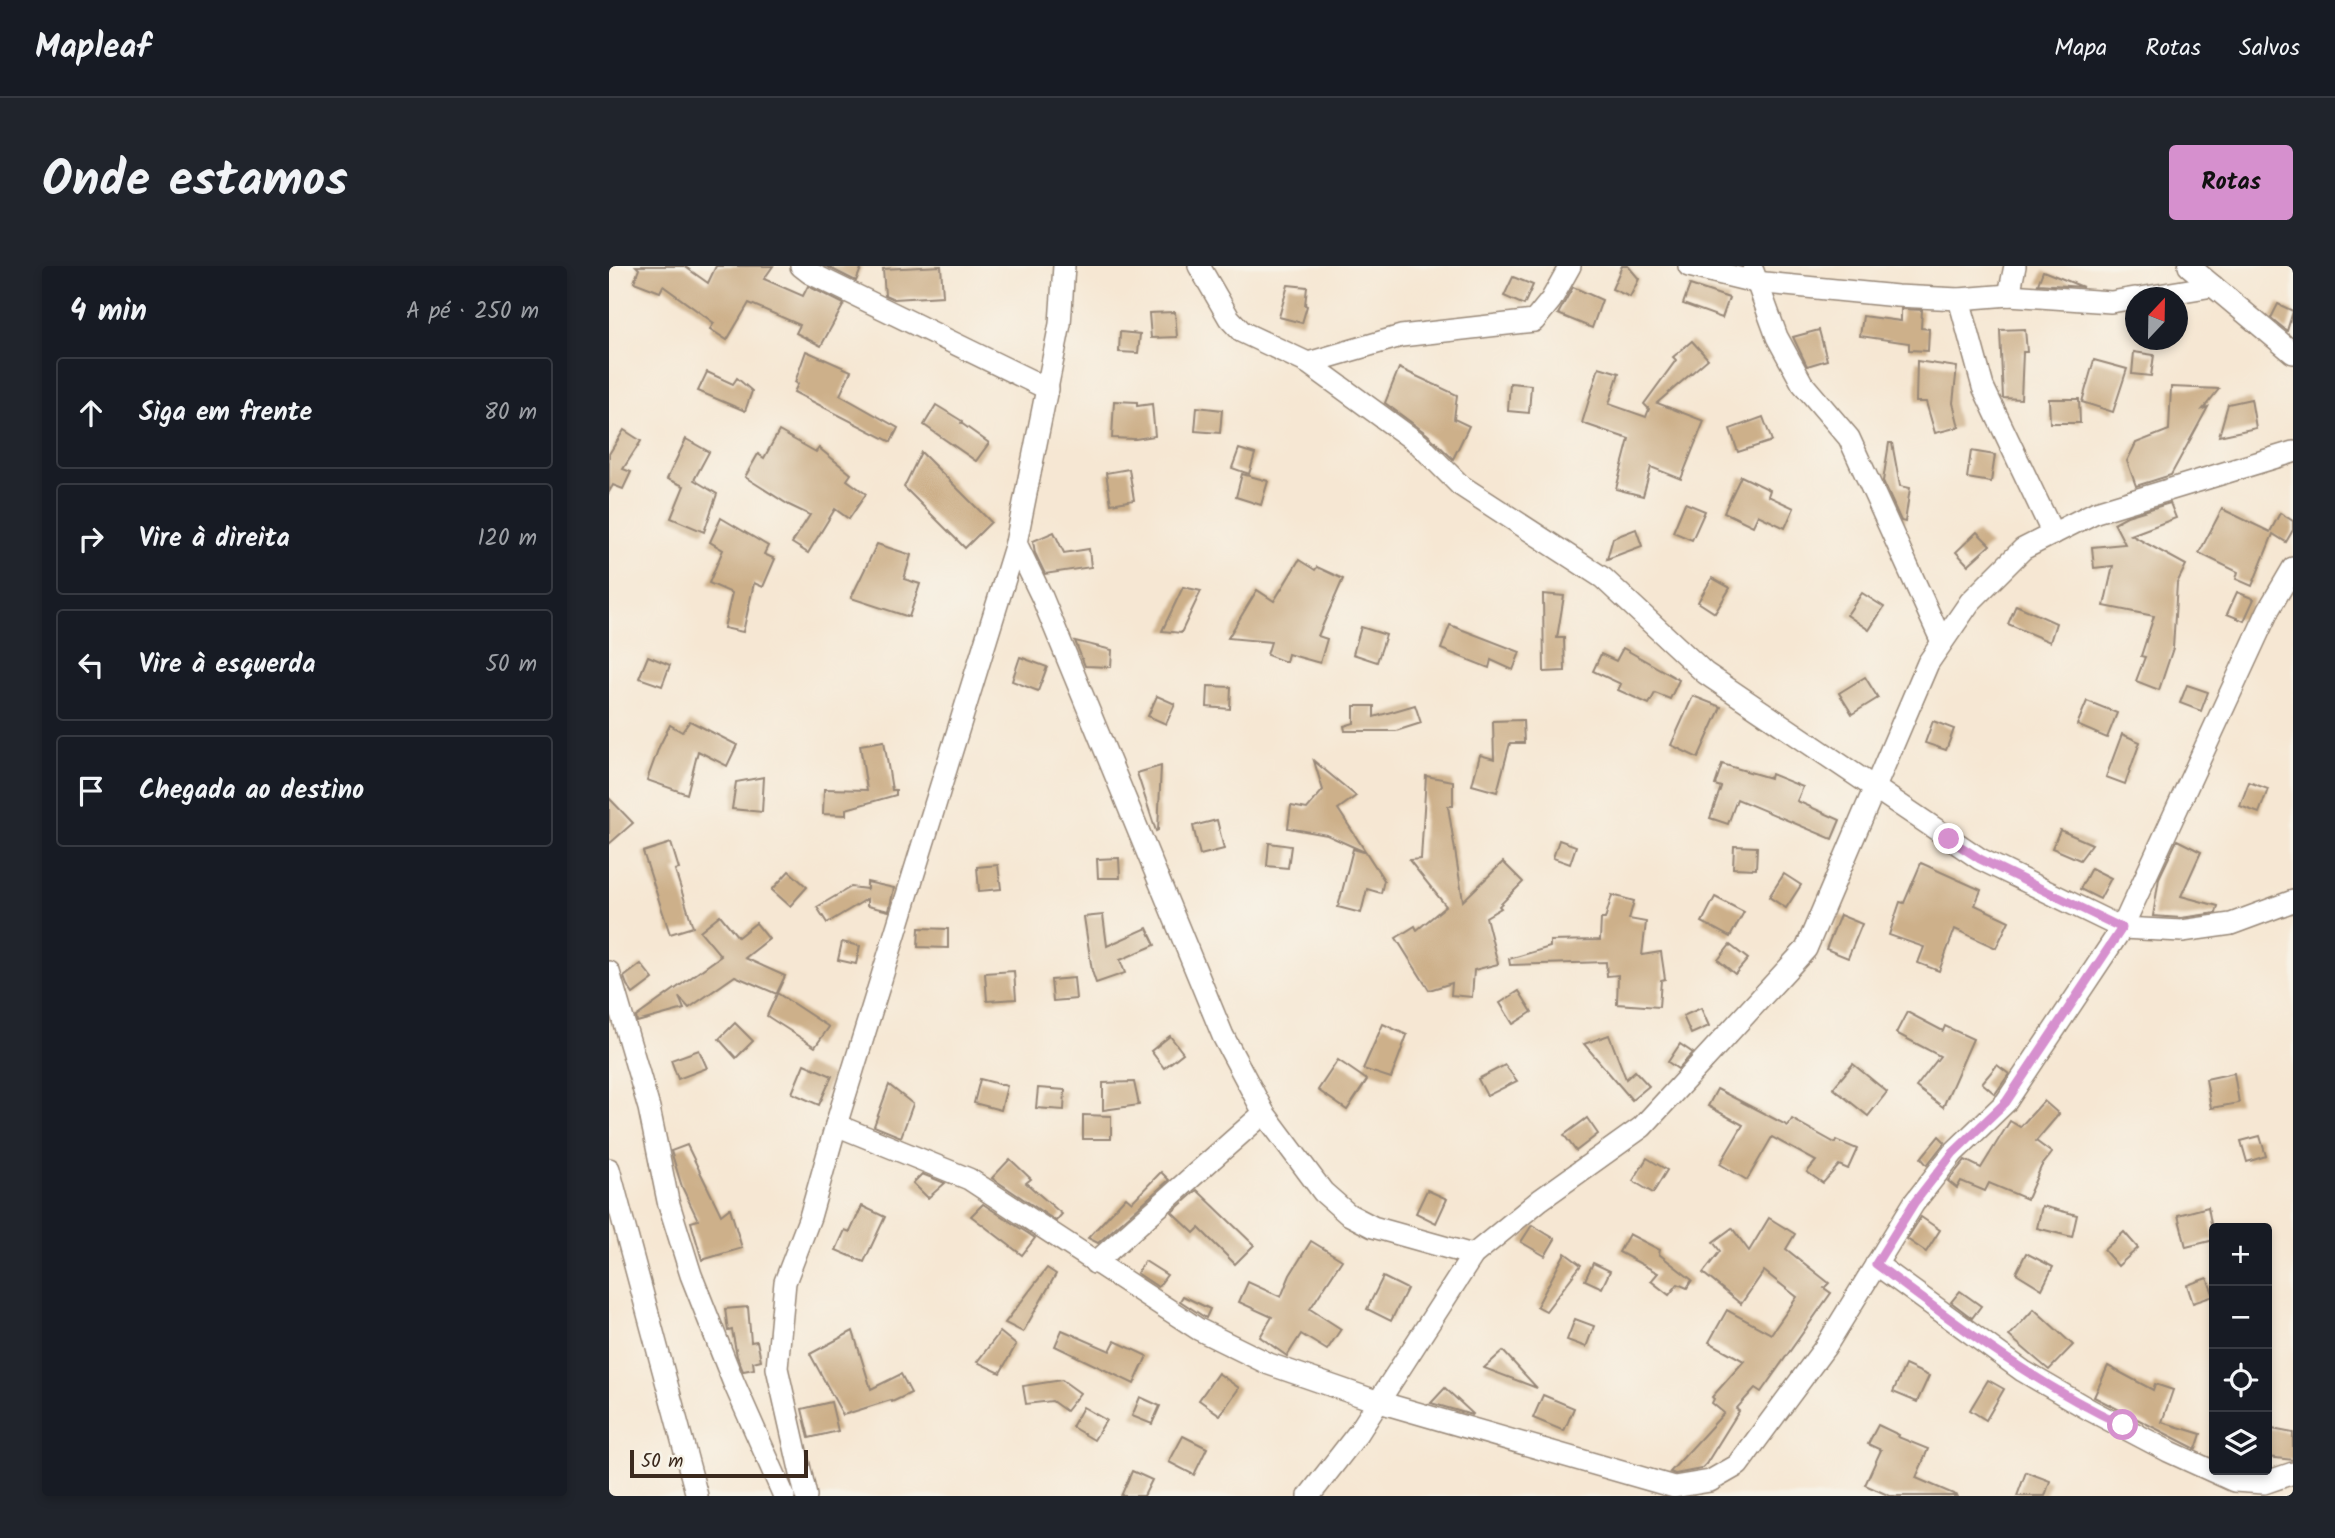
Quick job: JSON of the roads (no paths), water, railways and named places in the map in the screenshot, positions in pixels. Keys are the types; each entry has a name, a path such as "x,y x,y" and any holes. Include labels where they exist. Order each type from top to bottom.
{"street":[{"path":"801,266 1048,388"},
{"path":"806,1496 777,1368 785,1282 810,1217 1016,543 1060,324 1064,266"},
{"path":"1199,266 1229,318 1243,332 1308,363 1419,444 1460,485 1603,578 1705,673 1980,859 2122,928 2182,931 2231,924 2293,901"},
{"path":"1308,363 1401,336 1534,321 1552,300 1570,266"},
{"path":"1689,266 1897,296 1959,299 2009,295 2112,302 2125,300"},
{"path":"2009,295 2015,266"},
{"path":"2189,266 2293,353"},
{"path":"1753,274 1777,337 1802,383 1849,438 1942,642"},
{"path":"2188,290 2213,286"},
{"path":"1959,299 1983,387 2053,534"},
{"path":"1309,1496 1359,1432 1473,1255 1540,1200 1642,1127 1806,948 1928,663 1970,602 2023,549 2096,512 2293,452"},
{"path":"1016,543 1042,597 1223,1036 1263,1113 1323,1192 1348,1214 1373,1227 1473,1255"},
{"path":"836,1125 969,1179 1198,1329 1269,1364 1379,1402 1674,1487 1710,1481 1738,1465 1764,1431 1826,1346 1914,1203 1953,1153 2006,1102 2122,928 2269,609 2293,568"},
{"path":"609,972 649,1108 668,1201 691,1275 733,1381 784,1496"},
{"path":"1095,1264 1263,1113"},
{"path":"609,1169 697,1496"},
{"path":"1876,1264 2023,1371 2168,1451 2234,1481 2264,1483 2293,1473"}]}
